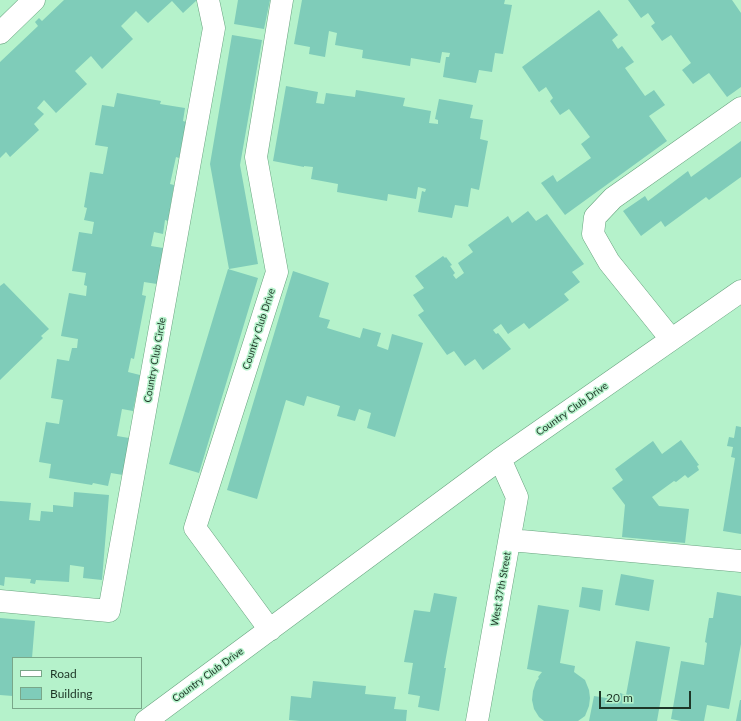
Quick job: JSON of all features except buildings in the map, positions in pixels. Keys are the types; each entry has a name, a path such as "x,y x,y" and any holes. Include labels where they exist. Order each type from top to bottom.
{"street":[{"path":"0,34 34,0"},
{"name":"Country Club Circle","path":"0,601 109,612 214,28 208,0"},
{"name":"Country Club Drive","path":"270,630 195,528 277,272 256,157 282,0"},
{"path":"672,339 609,262 592,234 595,217 613,198 741,108"},
{"name":"Country Club Drive","path":"146,721 500,459 741,291"},
{"name":"West 37th Street","path":"477,721 510,540 516,498 500,459"},
{"path":"510,540 741,561"}]}
